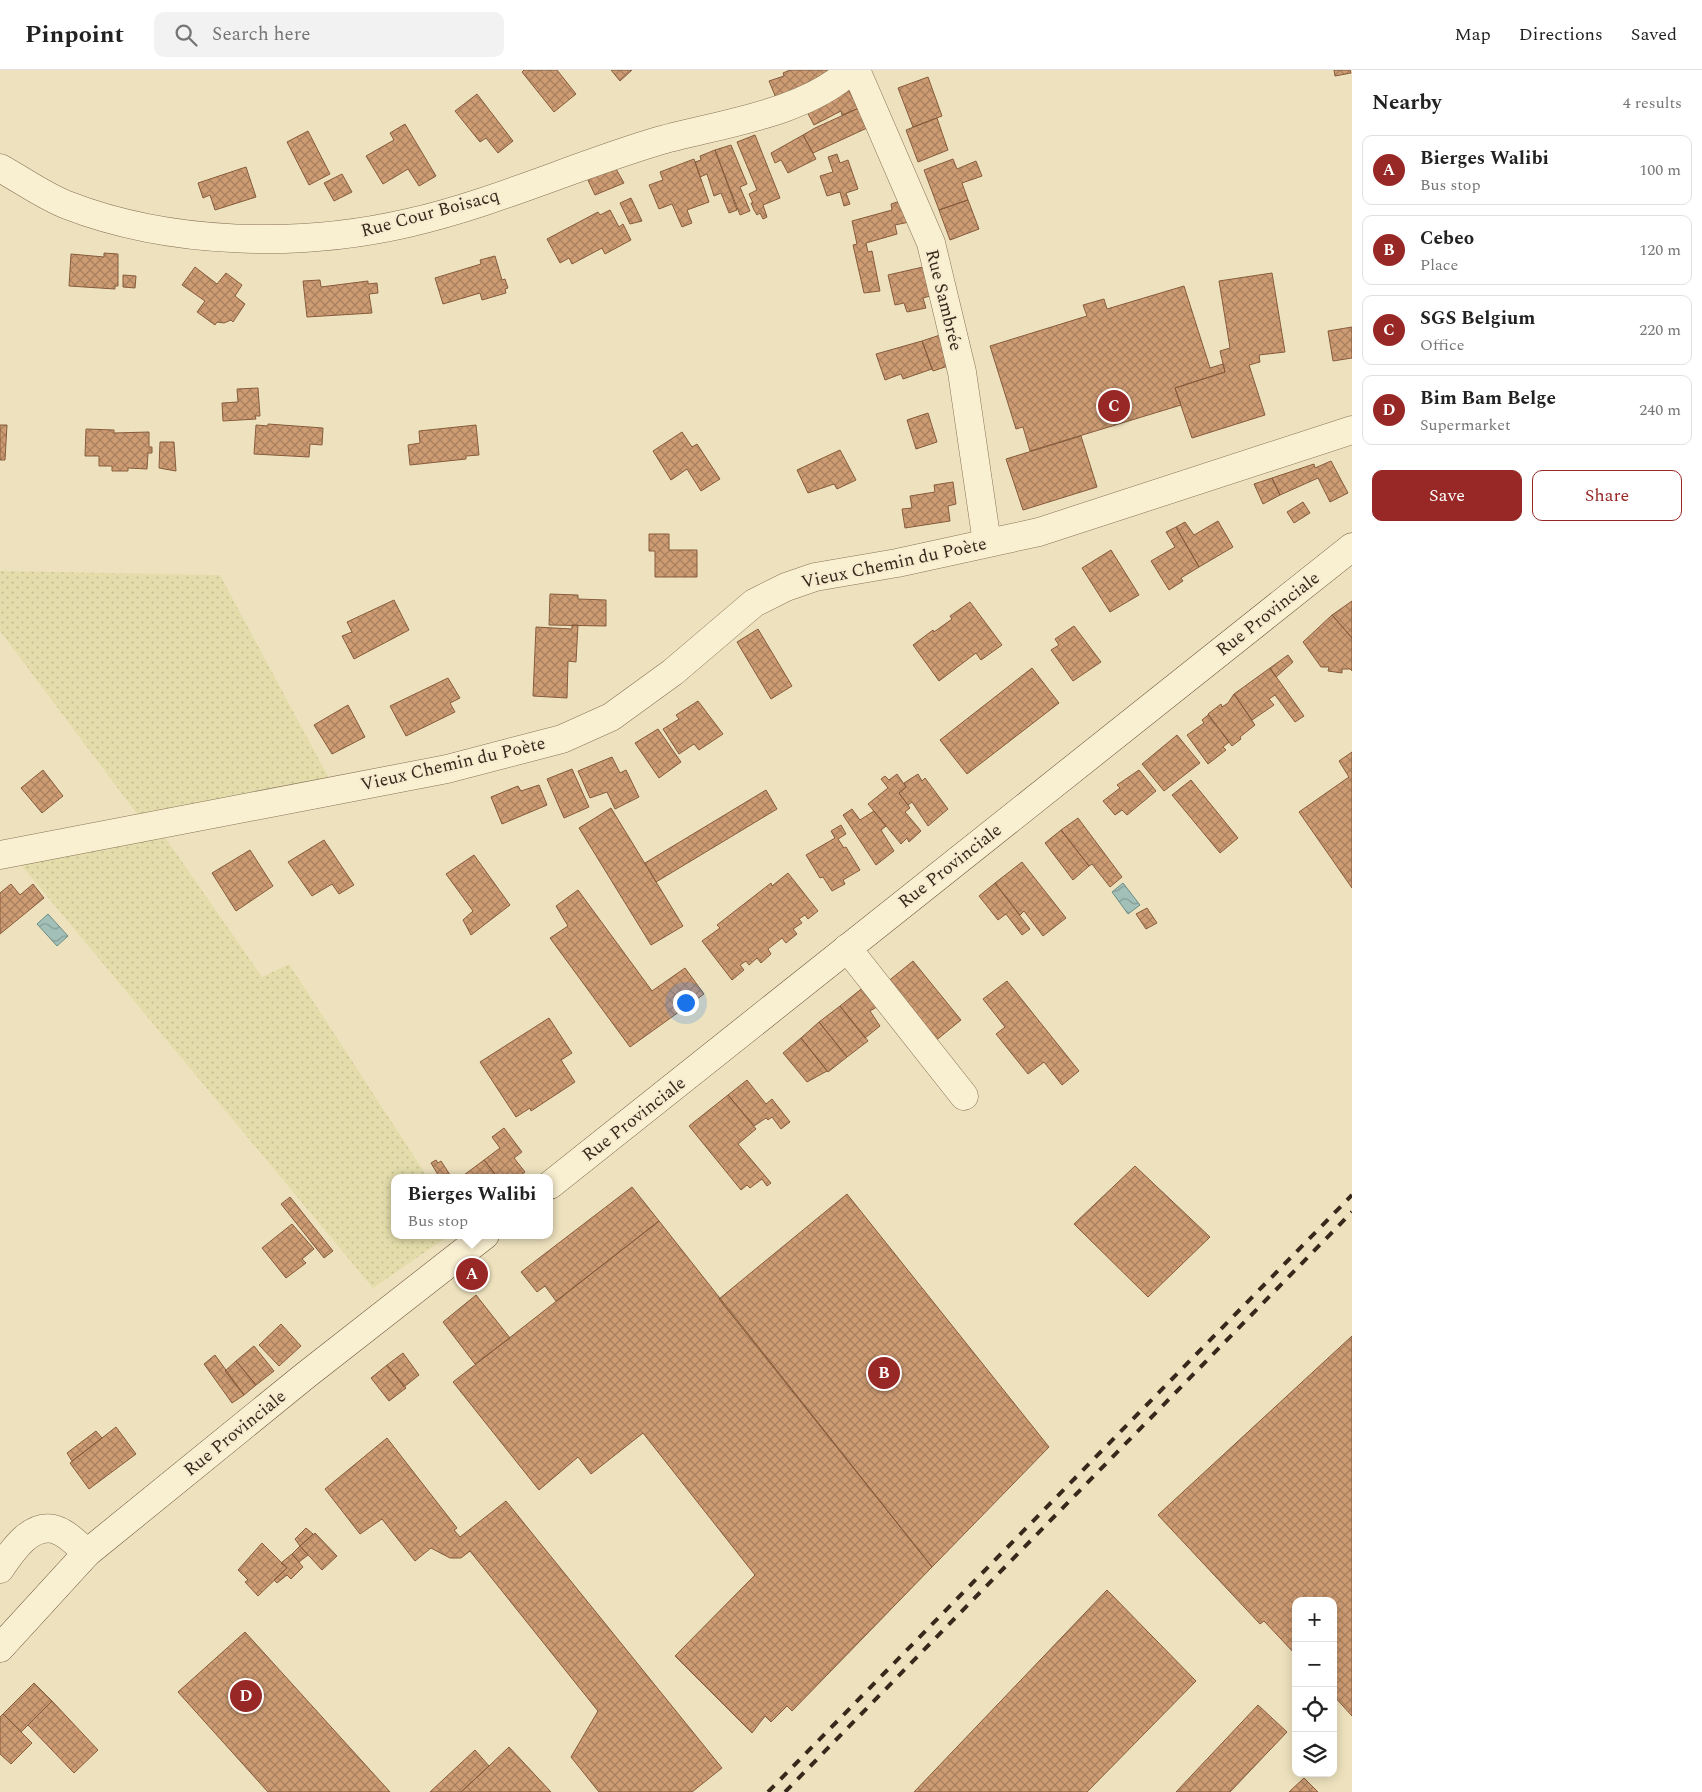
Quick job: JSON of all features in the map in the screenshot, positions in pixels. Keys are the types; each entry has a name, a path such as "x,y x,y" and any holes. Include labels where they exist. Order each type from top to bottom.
{"street":[{"name":"Rue Cour Boisacq","path":"0,168 65,204 125,223 184,234 269,239 345,235 418,220 484,201 654,142 790,105 840,80 851,70"},
{"name":"Rue Sambrée","path":"856,70 931,244 962,372 987,543"},
{"name":"Vieux Chemin du Poète","path":"0,855 447,769 562,739 611,717 673,672 754,603 786,587 815,577 897,563 1039,532 1352,430"},
{"name":"Rue Provinciale","path":"553,1183 682,1082 847,948 1352,547"},
{"path":"847,948 964,1096"},
{"name":"Rue Provinciale","path":"0,1648 87,1553 306,1375 480,1239"},
{"path":"0,1569 14,1549 39,1530 58,1530 87,1553"}],"shaded area":[{"path":"0,571 220,575 331,782 151,817 262,977 289,964 425,1174 391,1174 391,1239 444,1239 373,1288 21,865 143,822 0,631"}],"water":[{"path":"1123,883 1140,905 1128,914 1112,892"},
{"path":"48,914 68,936 57,946 37,924"}],"building":[{"path":"524,70 557,70 576,94 554,112 522,72"},
{"path":"611,70 632,70 620,81"},
{"path":"790,70 834,70 776,98 769,81 784,76 783,73"},
{"path":"1334,70 1350,70 1351,73 1335,76"},
{"path":"928,77 942,116 913,127 898,88"},
{"path":"848,90 859,108 842,115 841,111 814,125 806,110"},
{"path":"477,94 513,141 498,153 486,138 480,142 455,111"},
{"path":"859,108 867,128 813,153 803,135"},
{"path":"937,118 948,150 918,162 906,130"},
{"path":"405,124 436,176 419,186 408,169 383,184 366,156 394,140 390,133"},
{"path":"308,131 330,174 309,185 287,142"},
{"path":"755,135 780,198 763,205 767,217 763,219 760,213 757,215 751,203 753,203 749,194 757,190 737,142"},
{"path":"803,135 816,159 788,173 781,160 775,163 771,153"},
{"path":"731,145 747,184 740,187 750,211 740,215 715,150"},
{"path":"715,150 737,210 729,213 721,193 714,196 707,174 700,177 695,162 701,160 700,156"},
{"path":"837,154 840,163 848,160 858,189 846,193 850,204 844,206 840,192 827,196 820,176 833,172 828,157"},
{"path":"694,159 709,202 687,210 692,223 682,227 672,204 659,209 649,185 663,180 660,172"},
{"path":"953,159 957,169 976,161 982,176 962,183 968,200 939,210 924,170"},
{"path":"246,167 256,197 215,210 210,195 203,198 198,183"},
{"path":"615,167 624,183 595,195 586,176"},
{"path":"342,174 352,192 334,201 324,183"},
{"path":"631,198 642,221 630,224 620,203"},
{"path":"906,199 914,221 895,225 897,234 866,243 868,252 872,251 880,291 864,293 853,245 857,244 852,221 892,210 891,204"},
{"path":"968,200 979,229 950,240 939,210"},
{"path":"610,210 619,227 623,224 631,240 605,254 602,248 572,264 569,258 560,263 547,239 598,212 600,215"},
{"path":"104,253 118,254 118,286 115,286 115,289 69,286 71,254 104,257"},
{"path":"495,256 502,280 505,279 508,288 505,289 506,293 482,300 480,293 443,304 435,278 481,264 480,260"},
{"path":"195,267 217,284 226,273 242,285 235,296 245,304 233,322 231,320 224,323 217,322 215,325 197,312 205,301 182,285"},
{"path":"923,267 930,296 923,298 926,308 907,312 904,303 895,305 888,275"},
{"path":"1272,273 1285,352 1259,355 1260,362 1249,365 1265,415 1192,438 1175,388 1225,372 1220,351 1230,348 1219,281"},
{"path":"123,275 136,276 135,288 123,287"},
{"path":"320,280 321,287 368,281 368,284 377,283 378,293 369,294 372,313 307,317 303,281"},
{"path":"1184,286 1210,368 1223,364 1225,372 1175,388 1181,405 1030,451 1023,427 1016,429 990,346 1087,316 1083,305 1104,299 1107,309"},
{"path":"1352,327 1352,358 1333,361 1328,331"},
{"path":"946,333 948,366 933,371 922,341"},
{"path":"922,341 932,369 903,379 901,374 885,380 876,354"},
{"path":"258,388 260,416 255,416 256,419 223,421 222,403 238,402 237,389"},
{"path":"928,413 937,442 916,449 907,420"},
{"path":"268,424 323,428 322,445 310,444 309,457 254,454 256,425 268,426"},
{"path":"0,425 7,425 5,460 0,460"},
{"path":"476,425 479,455 466,456 466,459 410,465 408,445 420,443 419,431"},
{"path":"86,429 114,430 114,433 149,432 149,447 152,447 152,453 148,453 147,469 128,468 128,471 112,471 112,466 99,466 99,456 85,456"},
{"path":"682,432 692,447 697,444 720,479 701,491 687,469 671,480 653,451"},
{"path":"1081,436 1097,487 1023,510 1006,459"},
{"path":"160,442 174,442 176,471 159,468"},
{"path":"840,450 856,480 837,489 834,484 808,493 797,470"},
{"path":"1331,461 1348,493 1330,502 1318,478 1280,495 1272,478 1314,464 1315,468"},
{"path":"1272,478 1280,495 1263,504 1254,484"},
{"path":"953,482 956,504 948,506 950,521 905,528 902,509 912,508 910,496 935,492 934,485"},
{"path":"1303,502 1310,513 1294,523 1287,512"},
{"path":"1218,521 1233,547 1199,567 1176,527 1185,522 1194,535"},
{"path":"1176,527 1199,567 1181,578 1183,581 1169,590 1151,561 1175,547 1166,532"},
{"path":"649,534 669,534 669,550 697,550 697,577 655,577 655,551 649,551"},
{"path":"1111,550 1139,595 1110,612 1082,568"},
{"path":"550,594 578,595 578,599 606,600 606,626 549,625"},
{"path":"394,600 409,630 354,659 342,636 352,632 347,622"},
{"path":"1352,601 1352,638 1332,615"},
{"path":"970,602 1002,645 981,660 976,653 939,681 913,645 952,619 950,616"},
{"path":"1332,615 1352,638 1352,671 1350,669 1342,669 1342,673 1328,671 1329,667 1321,667 1303,642"},
{"path":"572,625 578,625 576,662 568,661 567,698 533,696 536,627 572,629"},
{"path":"1074,626 1101,662 1073,681 1051,650 1059,645 1055,639"},
{"path":"758,629 792,686 771,699 737,642"},
{"path":"1288,655 1293,662 1276,677 1270,668"},
{"path":"1032,668 1059,703 967,774 940,740"},
{"path":"1270,668 1304,716 1295,722 1275,695 1269,699 1274,705 1252,720 1234,694"},
{"path":"448,678 460,698 450,703 455,712 406,736 390,706"},
{"path":"1234,694 1255,725 1232,746 1208,714 1221,704 1222,707 1228,703"},
{"path":"698,701 723,734 699,750 694,744 679,754 663,729 679,719 676,715"},
{"path":"348,705 365,737 332,754 314,725"},
{"path":"1208,715 1229,742 1223,747 1226,750 1208,764 1187,735 1204,723 1202,720"},
{"path":"658,729 681,762 659,778 635,743"},
{"path":"1177,735 1200,763 1164,791 1142,764"},
{"path":"1352,752 1352,888 1299,812 1349,777 1339,761"},
{"path":"612,757 620,773 626,770 639,797 615,809 607,792 590,798 578,771"},
{"path":"572,769 589,807 564,818 547,779"},
{"path":"43,770 63,796 42,813 21,788"},
{"path":"1139,770 1156,791 1127,815 1122,810 1115,815 1103,801 1120,788 1117,785"},
{"path":"897,774 906,787 899,793 910,808 905,812 921,831 909,842 907,838 901,844 868,804 888,788 881,779 885,776 889,780"},
{"path":"918,774 922,781 925,778 948,809 928,826 912,802 908,805 899,793 906,787 904,783"},
{"path":"1191,780 1238,838 1220,853 1172,795"},
{"path":"539,785 547,805 502,824 491,797 518,786 521,791"},
{"path":"766,790 777,809 656,882 645,863"},
{"path":"611,808 683,926 651,945 579,828"},
{"path":"852,809 860,820 874,811 886,826 881,830 894,851 876,865 843,815"},
{"path":"1078,818 1122,877 1110,887 1092,864 1089,866 1061,830"},
{"path":"841,825 846,834 838,839 844,848 846,847 860,870 843,880 845,884 832,891 823,877 820,878 806,855 835,838 831,831"},
{"path":"1061,830 1089,866 1073,880 1045,843"},
{"path":"324,840 354,885 339,894 332,884 312,896 288,862"},
{"path":"250,850 273,886 236,911 212,873"},
{"path":"474,855 510,905 471,935 463,920 473,911 446,874"},
{"path":"1022,862 1066,918 1043,936 1024,911 1020,915 995,883"},
{"path":"788,873 818,911 808,919 805,915 799,919 802,923 793,929 797,934 786,943 782,938 768,949 771,954 761,963 757,958 749,965 746,961 740,965 744,970 732,980 702,941 720,928 717,925 771,883 772,886"},
{"path":"995,883 1030,929 1022,935 1006,914 998,920 979,896"},
{"path":"11,884 20,895 33,884 44,898 0,934 0,893"},
{"path":"578,890 652,991 685,968 704,994 630,1047 550,938 568,926 556,906"},
{"path":"1147,908 1157,923 1146,929 1136,914"},
{"path":"913,961 961,1020 934,1042 886,983"},
{"path":"1007,981 1079,1071 1062,1085 1044,1062 1028,1074 996,1034 1005,1027 983,999"},
{"path":"865,986 880,1005 870,1011 880,1026 865,1038 840,1006"},
{"path":"840,1006 868,1041 847,1057 819,1022"},
{"path":"549,1018 572,1053 561,1060 575,1082 531,1111 530,1108 516,1117 480,1062"},
{"path":"819,1022 847,1057 828,1072 801,1038"},
{"path":"801,1038 827,1071 807,1082 783,1053"},
{"path":"747,1080 766,1104 772,1099 790,1122 781,1129 772,1117 768,1120 766,1118 754,1126 728,1095"},
{"path":"728,1095 756,1129 738,1144 771,1183 767,1186 762,1179 750,1188 747,1185 741,1190 689,1126"},
{"path":"504,1128 522,1152 514,1158 525,1172 522,1174 495,1174 484,1160 500,1148 492,1137"},
{"path":"436,1160 438,1163 441,1161 449,1174 438,1174 431,1163"},
{"path":"484,1160 495,1174 465,1174"},
{"path":"1135,1166 1210,1237 1148,1297 1074,1224"},
{"path":"632,1187 659,1221 556,1301 545,1286 537,1292 521,1272"},
{"path":"847,1194 1049,1447 932,1567 719,1299"},
{"path":"290,1197 333,1251 324,1258 281,1204"},
{"path":"659,1221 932,1567 792,1711 787,1706 771,1722 765,1716 752,1733 675,1656 755,1575 643,1433 591,1474 578,1457 539,1490 453,1382"},
{"path":"292,1224 314,1249 302,1259 306,1263 286,1278 262,1248"},
{"path":"476,1295 510,1338 475,1364 443,1322"},
{"path":"281,1324 301,1346 279,1366 259,1345"},
{"path":"1352,1336 1352,1716 1337,1699 1337,1597 1292,1597 1292,1651 1264,1621 1260,1624 1158,1515"},
{"path":"254,1346 274,1371 256,1385 236,1361"},
{"path":"403,1353 419,1375 404,1387 387,1365"},
{"path":"215,1355 244,1395 232,1403 204,1364"},
{"path":"236,1361 256,1385 244,1395 225,1371"},
{"path":"387,1365 406,1388 389,1401 371,1378"},
{"path":"116,1427 136,1454 89,1489 70,1463"},
{"path":"96,1431 102,1438 72,1461 67,1453"},
{"path":"387,1438 457,1528 454,1530 460,1537 506,1501 722,1768 692,1792 599,1792 571,1757 598,1711 470,1551 461,1558 450,1558 431,1548 415,1561 382,1519 360,1534 325,1489"},
{"path":"306,1528 313,1534 300,1546 295,1539"},
{"path":"315,1533 337,1556 322,1570 300,1546"},
{"path":"262,1543 287,1568 258,1596 245,1582 248,1580 238,1570"},
{"path":"300,1546 308,1555 299,1562 292,1554"},
{"path":"292,1554 303,1567 291,1579 287,1575 277,1583 274,1580 287,1568 281,1563"},
{"path":"1107,1590 1196,1681 1087,1792 914,1792"},
{"path":"245,1632 390,1792 268,1792 178,1692"},
{"path":"34,1683 52,1701 21,1732 3,1714"},
{"path":"52,1701 98,1750 74,1773 28,1725"},
{"path":"1258,1705 1287,1732 1230,1792 1176,1792"},
{"path":"3,1714 32,1743 11,1764 0,1754 0,1717"},
{"path":"509,1747 551,1792 461,1792 489,1766"},
{"path":"475,1750 489,1766 461,1792 430,1792"},
{"path":"1304,1778 1318,1792 1289,1792"}],"railway":[{"path":"768,1792 1352,1195"},
{"path":"785,1792 1352,1212"}],"place":[{"name":"SGS Belgium","path":"1114,406"},
{"name":"Bierges Walibi","path":"472,1274"},
{"name":"Cebeo","path":"884,1373"},
{"name":"Bim Bam Belge","path":"246,1696"}]}
